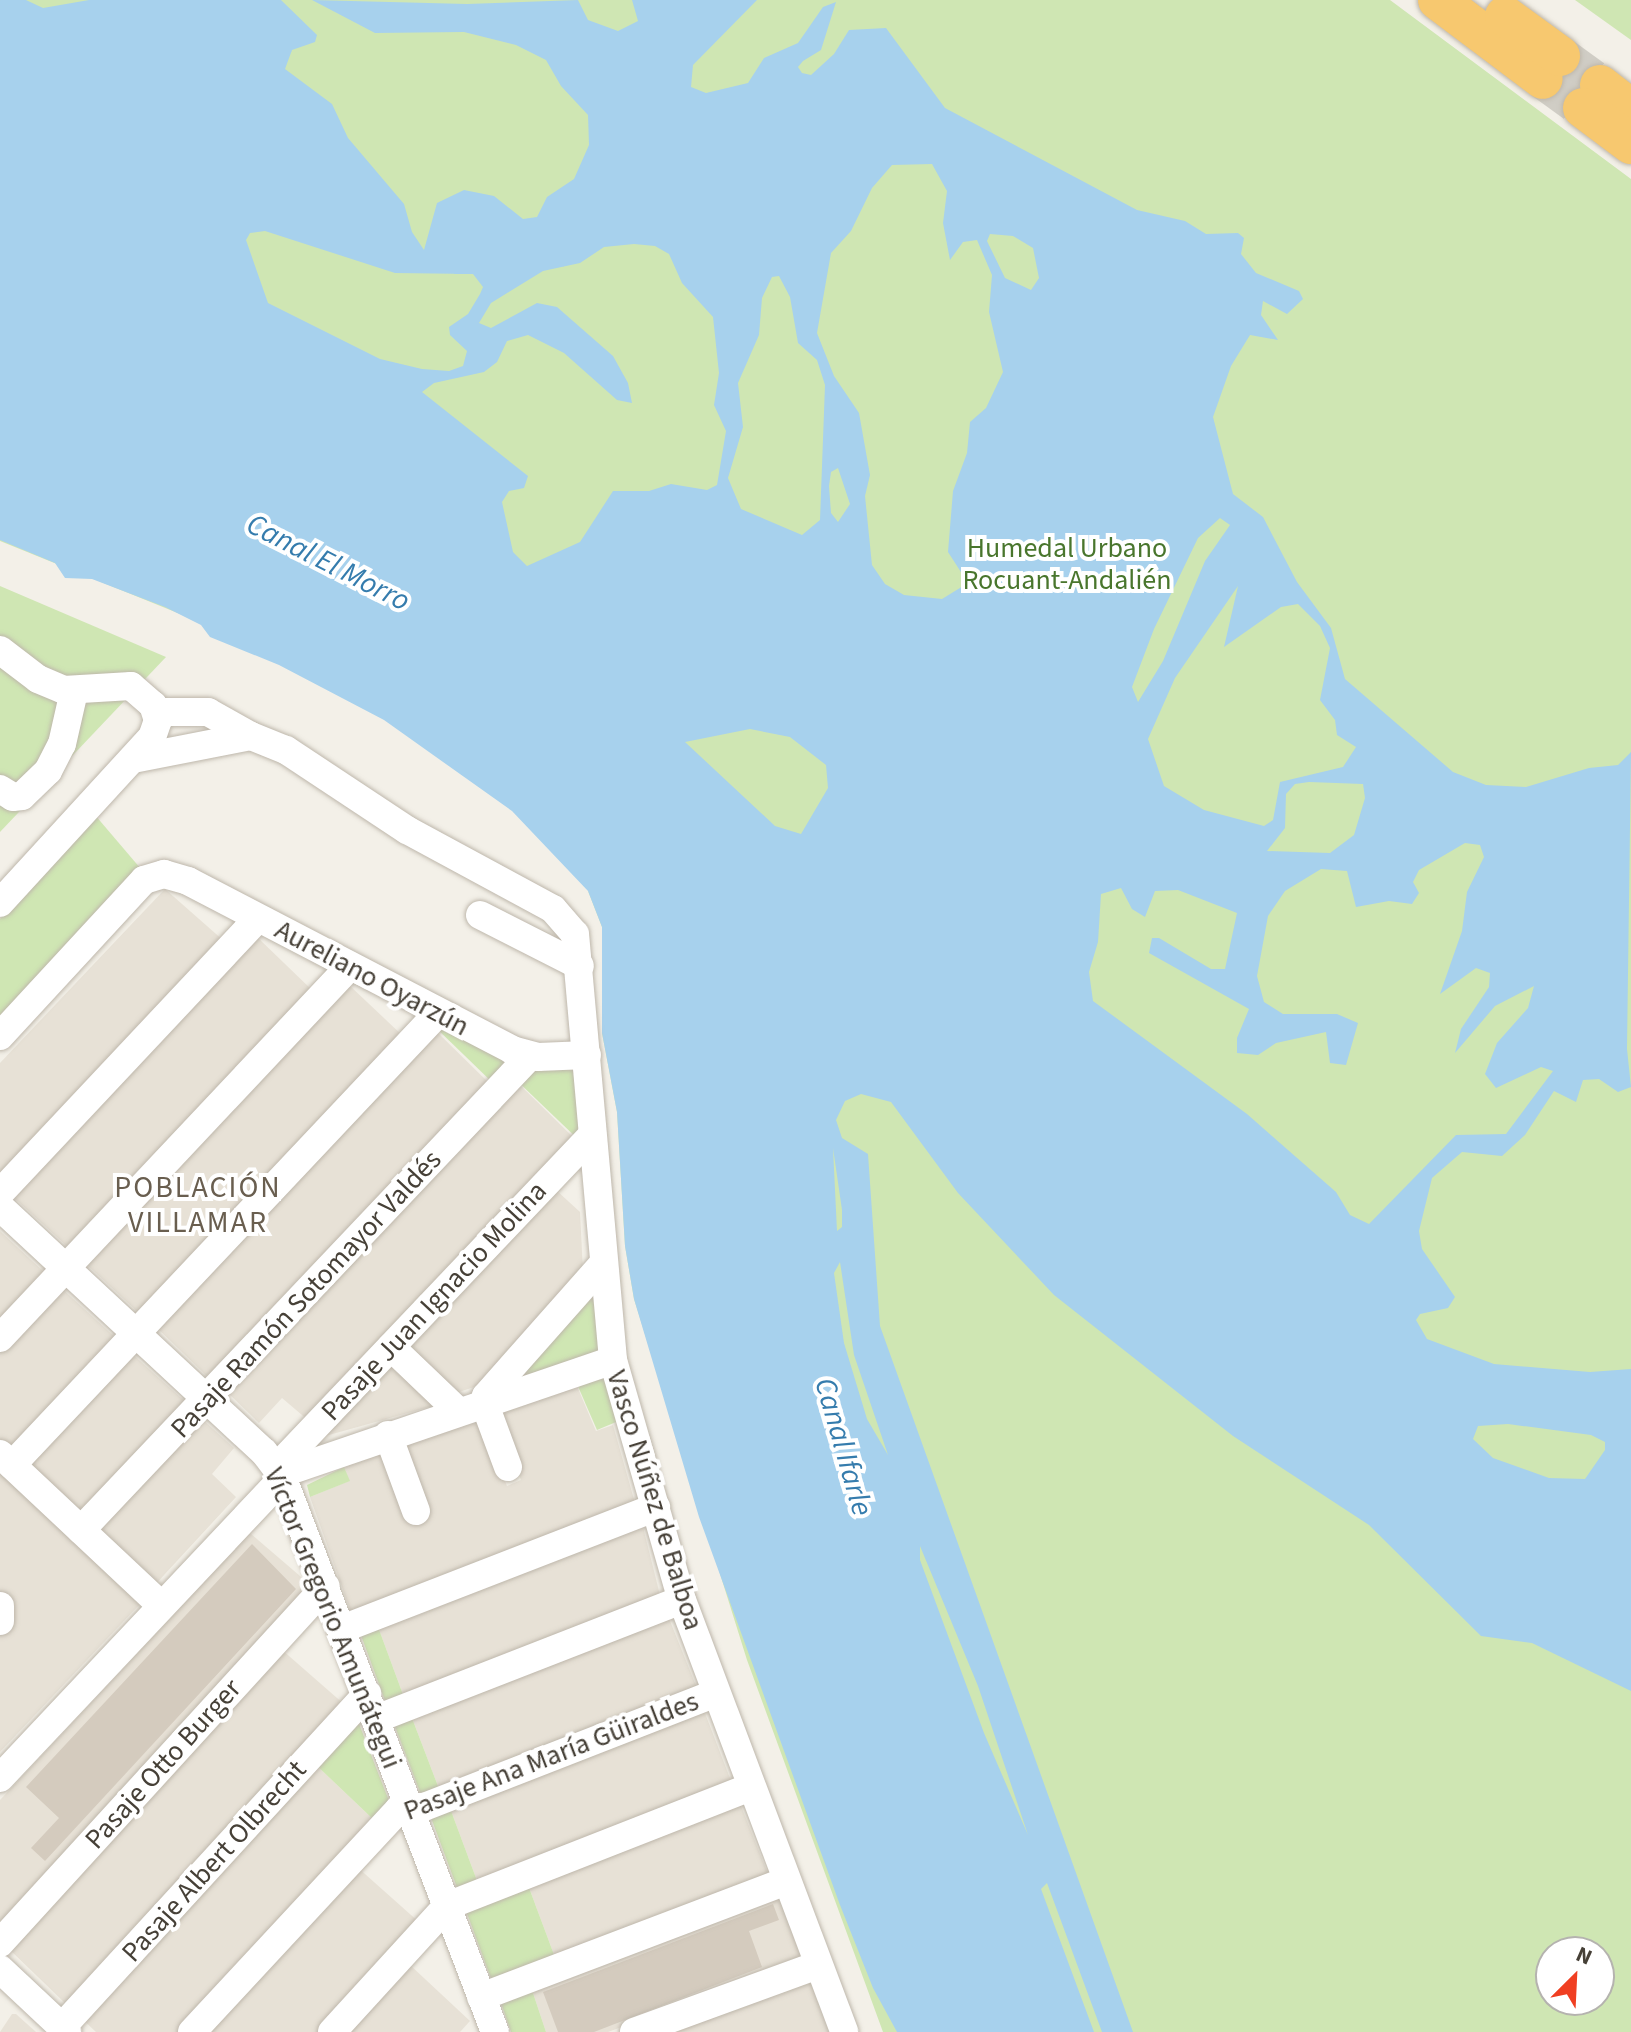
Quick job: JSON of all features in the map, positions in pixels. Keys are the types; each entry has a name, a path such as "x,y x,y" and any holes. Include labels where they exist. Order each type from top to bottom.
{"highway":[{"path":"1438,0 1552,67 1482,0"},
{"path":"1631,109 1592,97 1631,144"}],"street":[{"path":"0,650 38,679 74,691 125,684 154,724"},
{"path":"0,789 13,797 22,796 48,771 62,744 74,691"},
{"path":"0,903 133,759 154,724 208,712 251,736 286,750 407,830 553,909 570,925 579,955"},
{"path":"133,759 251,736"},
{"name":"Aureliano Oyarzún","path":"0,1036 144,880 164,874 258,918 438,1013 530,1056 587,1055"},
{"path":"480,915 579,955"},
{"path":"0,1193 258,918"},
{"name":"Vasco Núñez de Balboa","path":"579,955 601,1266 613,1360 682,1600 844,2032"},
{"path":"0,1338 350,966"},
{"path":"161,1605 6,1459 136,1333 438,1013"},
{"name":"Pasaje Ramón Sotomayor Valdés","path":"81,1530 530,1056"},
{"name":"Pasaje Juan Ignacio Molina","path":"0,1778 161,1605 391,1347 592,1135"},
{"name":"Víctor Gregorio Amunátegui","path":"0,1207 207,1399 280,1472 447,1906 484,2019"},
{"path":"471,1407 601,1266"},
{"path":"391,1347 471,1407 508,1467"},
{"path":"280,1472 613,1360"},
{"path":"388,1435 416,1511"},
{"path":"342,1629 656,1507"},
{"name":"Pasaje Otto Burger","path":"0,1943 326,1586"},
{"name":"Pasaje Albert Olbrecht","path":"65,2030 371,1707 682,1600"},
{"path":"0,1606 0,1621"},
{"name":"Pasaje Ana María Güiraldes","path":"192,2032 391,1817 408,1808 424,1807 716,1693"},
{"path":"332,2032 447,1906 751,1787"},
{"path":"484,2019 787,1881"},
{"path":"634,2032 818,1965"},
{"path":"6,1986 65,2030"}],"shaded area":[{"path":"165,889 224,941 0,1178 0,1063"},
{"path":"255,935 313,991 69,1248 9,1193"},
{"path":"348,984 404,1037 141,1315 82,1260"},
{"path":"434,1029 491,1085 212,1381 154,1325"},
{"path":"518,1083 575,1139 309,1421 282,1398 259,1423 225,1390"},
{"path":"556,1190 580,1212 583,1272 483,1384 450,1395 406,1350"},
{"path":"0,1231 44,1272 0,1326"},
{"path":"58,1285 118,1340 14,1453 0,1439 0,1349"},
{"path":"129,1351 191,1407 84,1520 25,1463"},
{"path":"389,1360 440,1404 311,1440"},
{"path":"577,1386 596,1431 613,1425 635,1503 352,1615 310,1497 349,1481 344,1467 481,1419 507,1486 521,1480 495,1415"},
{"path":"201,1418 234,1448 212,1474 236,1497 153,1587 96,1533"},
{"path":"0,1465 141,1603 0,1752"},
{"path":"641,1519 661,1599 405,1700 377,1624"},
{"path":"250,1533 314,1588 0,1929 0,1800"},
{"path":"668,1616 699,1693 441,1794 412,1718"},
{"path":"281,1649 345,1705 68,2006 8,1948"},
{"path":"703,1708 733,1786 479,1886 450,1808"},
{"path":"314,1763 376,1822 184,2032 96,2032 80,2017"},
{"path":"739,1801 770,1879 556,1960 528,1885"},
{"path":"356,1866 420,1923 321,2032 204,2032"},
{"path":"780,1894 805,1958 608,2032 546,2032 532,1990"},
{"path":"410,1965 470,2021 460,2032 346,2032"},
{"path":"812,1978 833,2032 664,2032"},
{"path":"12,2014 16,2014 36,2032 0,2032"}],"green space":[{"name":"Humedal Urbano Rocuant-Andalién","path":"0,0 1390,0 1631,179 1631,2032 883,2032 747,1660 634,1299 625,1246 617,1112 602,1033 602,927 588,891 613,907 517,809 409,727 264,648 0,541"},
{"path":"1575,0 1631,0 1631,40"},
{"path":"0,586 166,657 0,832"},
{"path":"95,815 141,869 0,1021 0,919"},
{"path":"432,1024 516,1056 496,1086"},
{"path":"586,1056 582,1143 513,1077 531,1058"},
{"path":"600,1270 611,1359 491,1390"},
{"path":"612,1362 628,1417 597,1430 573,1375"},
{"path":"344,1467 350,1481 310,1497 307,1485"},
{"path":"377,1624 405,1700 387,1706 359,1630"},
{"path":"356,1716 391,1806 376,1822 314,1763"},
{"path":"412,1718 441,1794 423,1800 394,1724"},
{"path":"450,1808 479,1886 459,1893 430,1815"},
{"path":"528,1885 556,1960 493,1984 465,1908"},
{"path":"532,1990 546,2032 511,2032 501,2003"}],"water":[{"path":"0,0 26,0 43,8 89,0 281,0 317,35 315,42 292,50 285,69 332,104 348,138 404,204 412,232 424,250 437,203 464,190 494,196 523,219 537,217 547,197 574,179 589,145 588,115 561,86 546,60 516,45 464,32 375,33 312,0 467,4 578,0 588,20 618,31 638,21 632,0 757,0 693,65 691,87 706,93 748,83 764,58 798,43 823,7 836,2 821,50 798,67 802,73 811,75 834,54 849,30 886,28 945,108 1137,210 1185,221 1206,234 1238,233 1244,238 1241,254 1256,273 1299,291 1303,299 1287,314 1263,301 1261,315 1278,340 1250,335 1231,366 1213,417 1233,494 1263,517 1297,582 1331,628 1345,679 1453,772 1486,785 1526,787 1589,768 1618,765 1631,752 1627,1049 1631,1087 1618,1092 1599,1079 1583,1080 1576,1102 1554,1091 1525,1135 1502,1156 1462,1152 1432,1178 1419,1231 1422,1249 1455,1297 1448,1308 1420,1314 1416,1320 1427,1339 1494,1364 1590,1372 1631,1369 1631,1691 1532,1643 1481,1636 1369,1525 1233,1436 1054,1295 958,1193 891,1102 861,1094 845,1101 836,1120 842,1138 868,1154 880,1326 1133,2032 1102,2032 1047,1883 1041,1889 1094,2032 897,2032 873,1988 840,1905 699,1517 634,1299 625,1246 617,1112 602,1033 602,927 588,891 512,811 384,720 279,665 210,637 201,625 165,607 92,579 65,578 55,563 0,540","holes":["932,164 947,191 943,223 950,260 963,242 977,240 992,275 989,312 1003,372 986,408 970,422 967,453 953,491 948,552 968,583 942,599 904,595 885,584 872,565 865,496 870,475 859,413 834,376 817,333 831,253 851,231 872,188 892,165","265,231 395,273 473,274 483,287 480,294 468,314 449,327 450,335 467,351 463,366 449,371 422,369 380,359 268,303 246,240 250,233","990,234 1013,236 1033,248 1039,278 1031,290 1005,278 987,241","634,244 655,246 669,254 682,283 713,317 719,373 714,405 726,431 717,485 707,490 671,484 649,491 613,491 580,542 527,566 513,552 502,502 509,491 524,488 528,476 422,392 434,383 484,372 497,362 507,341 528,335 564,353 617,400 632,403 628,383 613,356 557,307 537,303 491,328 479,323 491,303 543,271 580,263 604,247","779,276 790,297 798,343 817,360 825,385 820,520 802,535 741,509 728,478 743,427 738,383 759,335 762,298 772,277","838,468 850,504 838,522 831,513 831,472","1220,518 1230,525 1205,561 1163,661 1138,702 1132,687 1154,629 1198,538","1238,586 1224,647 1281,607 1298,604 1320,626 1330,648 1320,700 1335,720 1337,735 1356,747 1343,767 1280,782 1273,820 1264,826 1204,810 1164,786 1148,739 1175,678","750,729 790,737 826,765 828,788 801,834 775,826 685,742","1295,784 1363,784 1365,798 1354,835 1330,853 1267,851 1285,828 1286,794","1465,843 1480,845 1484,857 1467,892 1462,931 1440,994 1476,968 1490,973 1489,987 1461,1029 1455,1053 1495,1006 1534,986 1528,1008 1497,1043 1485,1074 1496,1088 1541,1067 1553,1071 1506,1134 1456,1135 1369,1224 1350,1215 1336,1192 1247,1114 1093,1001 1089,972 1098,942 1101,894 1121,888 1132,909 1145,917 1155,891 1178,890 1237,913 1225,969 1211,969 1159,938 1152,938 1149,953 1249,1009 1237,1038 1237,1053 1258,1055 1276,1043 1326,1032 1330,1063 1346,1065 1358,1023 1337,1014 1283,1014 1264,1002 1257,976 1268,916 1285,891 1321,869 1347,871 1356,907 1389,901 1412,904 1419,893 1413,882 1419,870","833,1148 842,1227 837,1231","840,1262 854,1355 888,1455 867,1419 844,1343 834,1273","1508,1424 1591,1435 1605,1442 1605,1450 1585,1479 1549,1478 1493,1458 1473,1439 1478,1426","920,1546 978,1686 1028,1835 984,1733 920,1560"]}],"building":[{"path":"1582,55 1594,63 1582,70 1578,86 1565,94 1560,105 1553,100 1562,92 1565,78 1579,69"},
{"path":"252,1544 296,1589 45,1861 31,1848 59,1818 26,1787"},
{"path":"773,1904 779,1920 749,1931 762,1967 594,2032 558,2032 543,1992"}],"tunnel":[{"path":"1560,56 1600,85"},
{"path":"1543,79 1583,108"}],"district":[{"name":"POBLACIÓN VILLAMAR","path":"198,1205"}],"water label":[{"name":"Canal El Morro","path":"328,563"},
{"name":"Canal Ifarle","path":"843,1447"}]}
